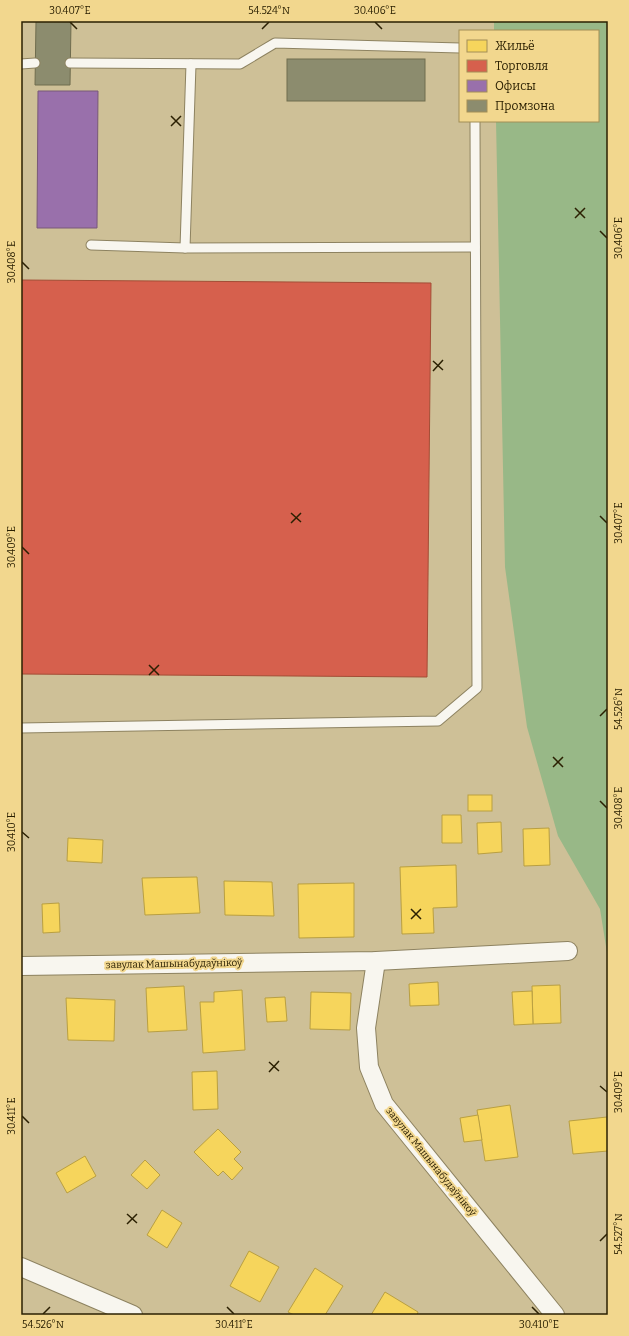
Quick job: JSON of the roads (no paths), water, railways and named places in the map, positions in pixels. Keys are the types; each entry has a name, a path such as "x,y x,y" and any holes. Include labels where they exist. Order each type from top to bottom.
{"street":[{"name":"завулак Машынабудаўнікоў","path":"21,966 376,962 568,951"},
{"name":"завулак Машынабудаўнікоў","path":"376,962 366,1028 369,1067 384,1104 555,1315"},
{"path":"22,1268 133,1315"}],"lane":[{"path":"70,63 240,64 275,43 459,48"},
{"path":"21,64 35,63"},
{"path":"185,248 191,64"},
{"path":"21,728 438,721 477,688 475,122"},
{"path":"91,245 185,248 476,246"}]}
